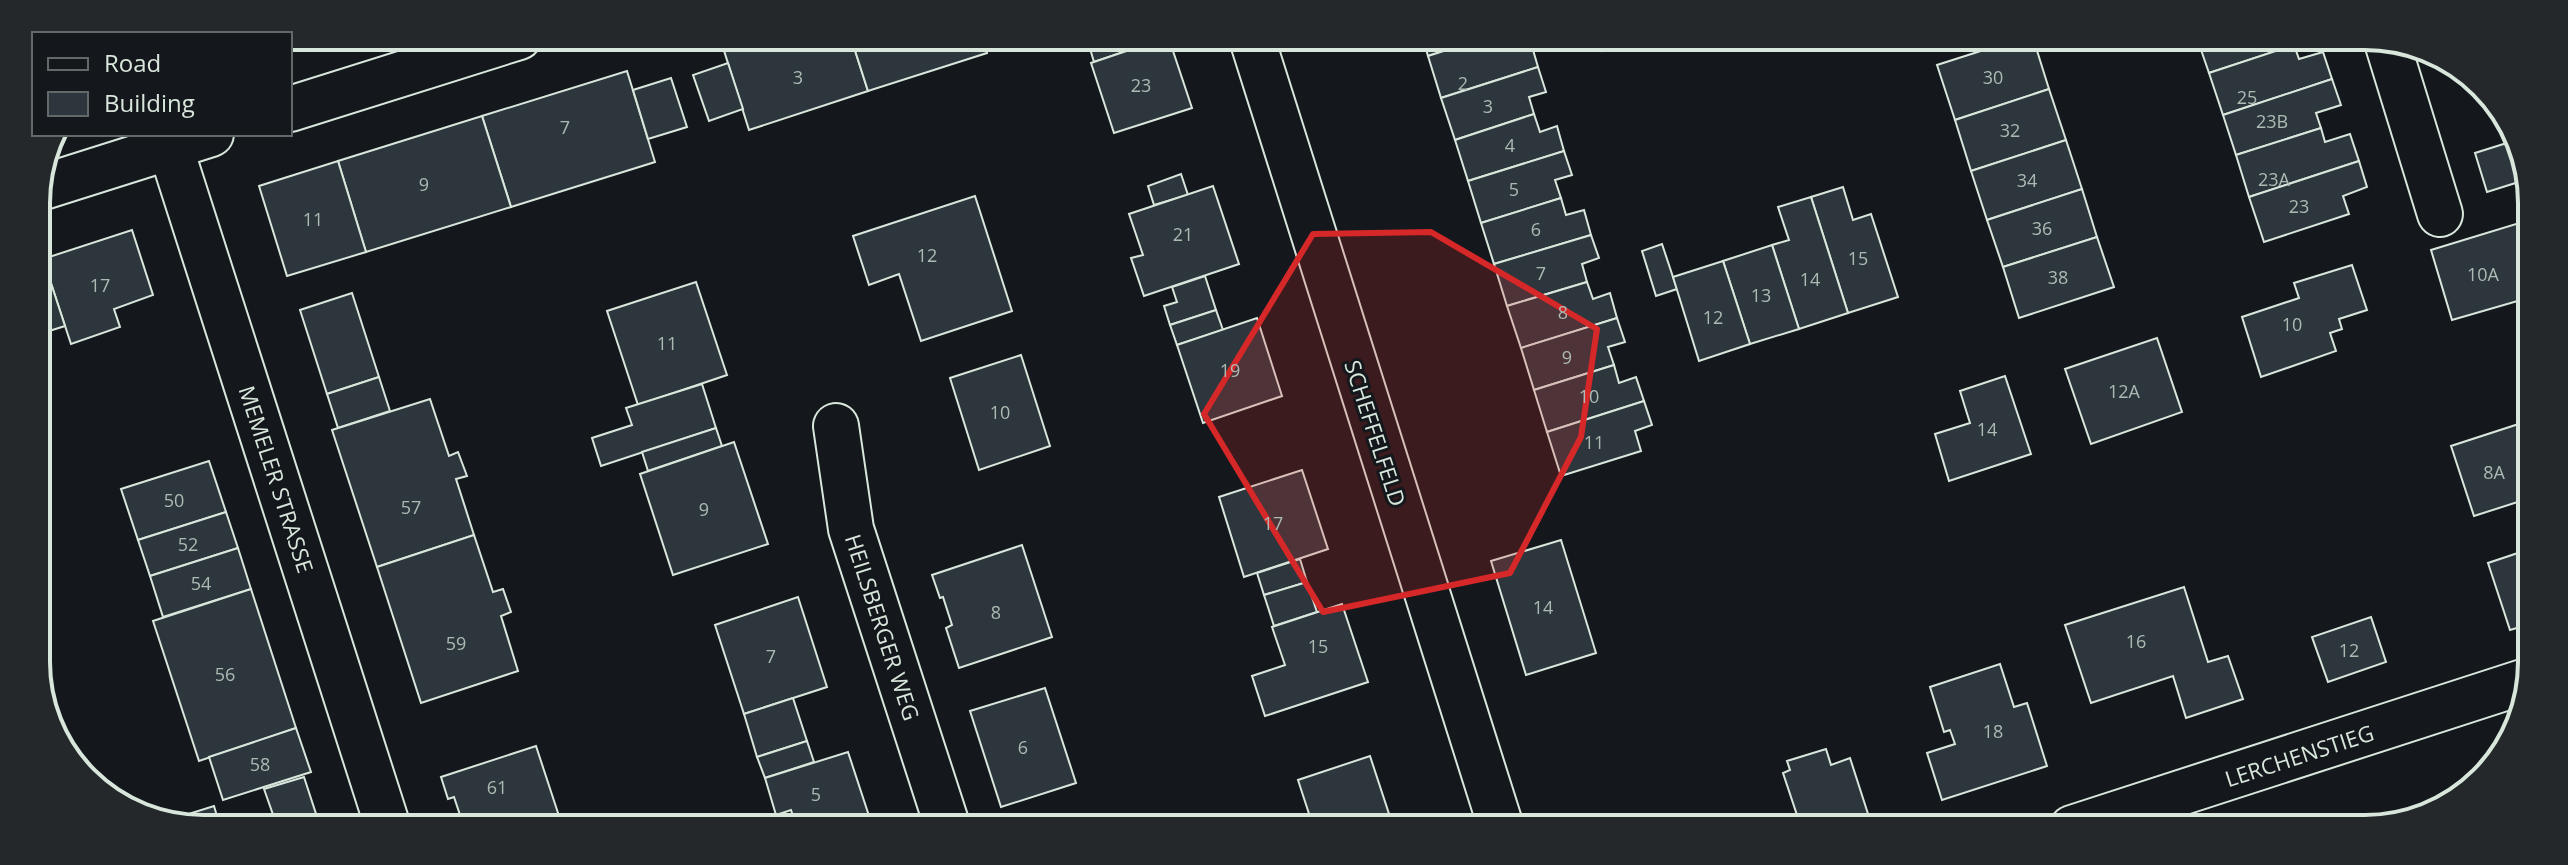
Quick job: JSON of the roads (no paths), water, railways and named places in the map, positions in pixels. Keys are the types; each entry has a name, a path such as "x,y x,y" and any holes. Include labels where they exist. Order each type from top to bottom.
{"street":[{"path":"292,108 478,50"},
{"name":"SCHEFFELFELD","path":"1255,50 1497,815"},
{"path":"2390,52 2440,214"},
{"path":"51,184 182,138"},
{"name":"MEMELER STRASSE","path":"182,138 384,815"},
{"name":"HEILSBERGER WEG","path":"836,426 851,529 944,815"},
{"name":"LERCHENSTIEG","path":"2112,815 2517,684"}]}
